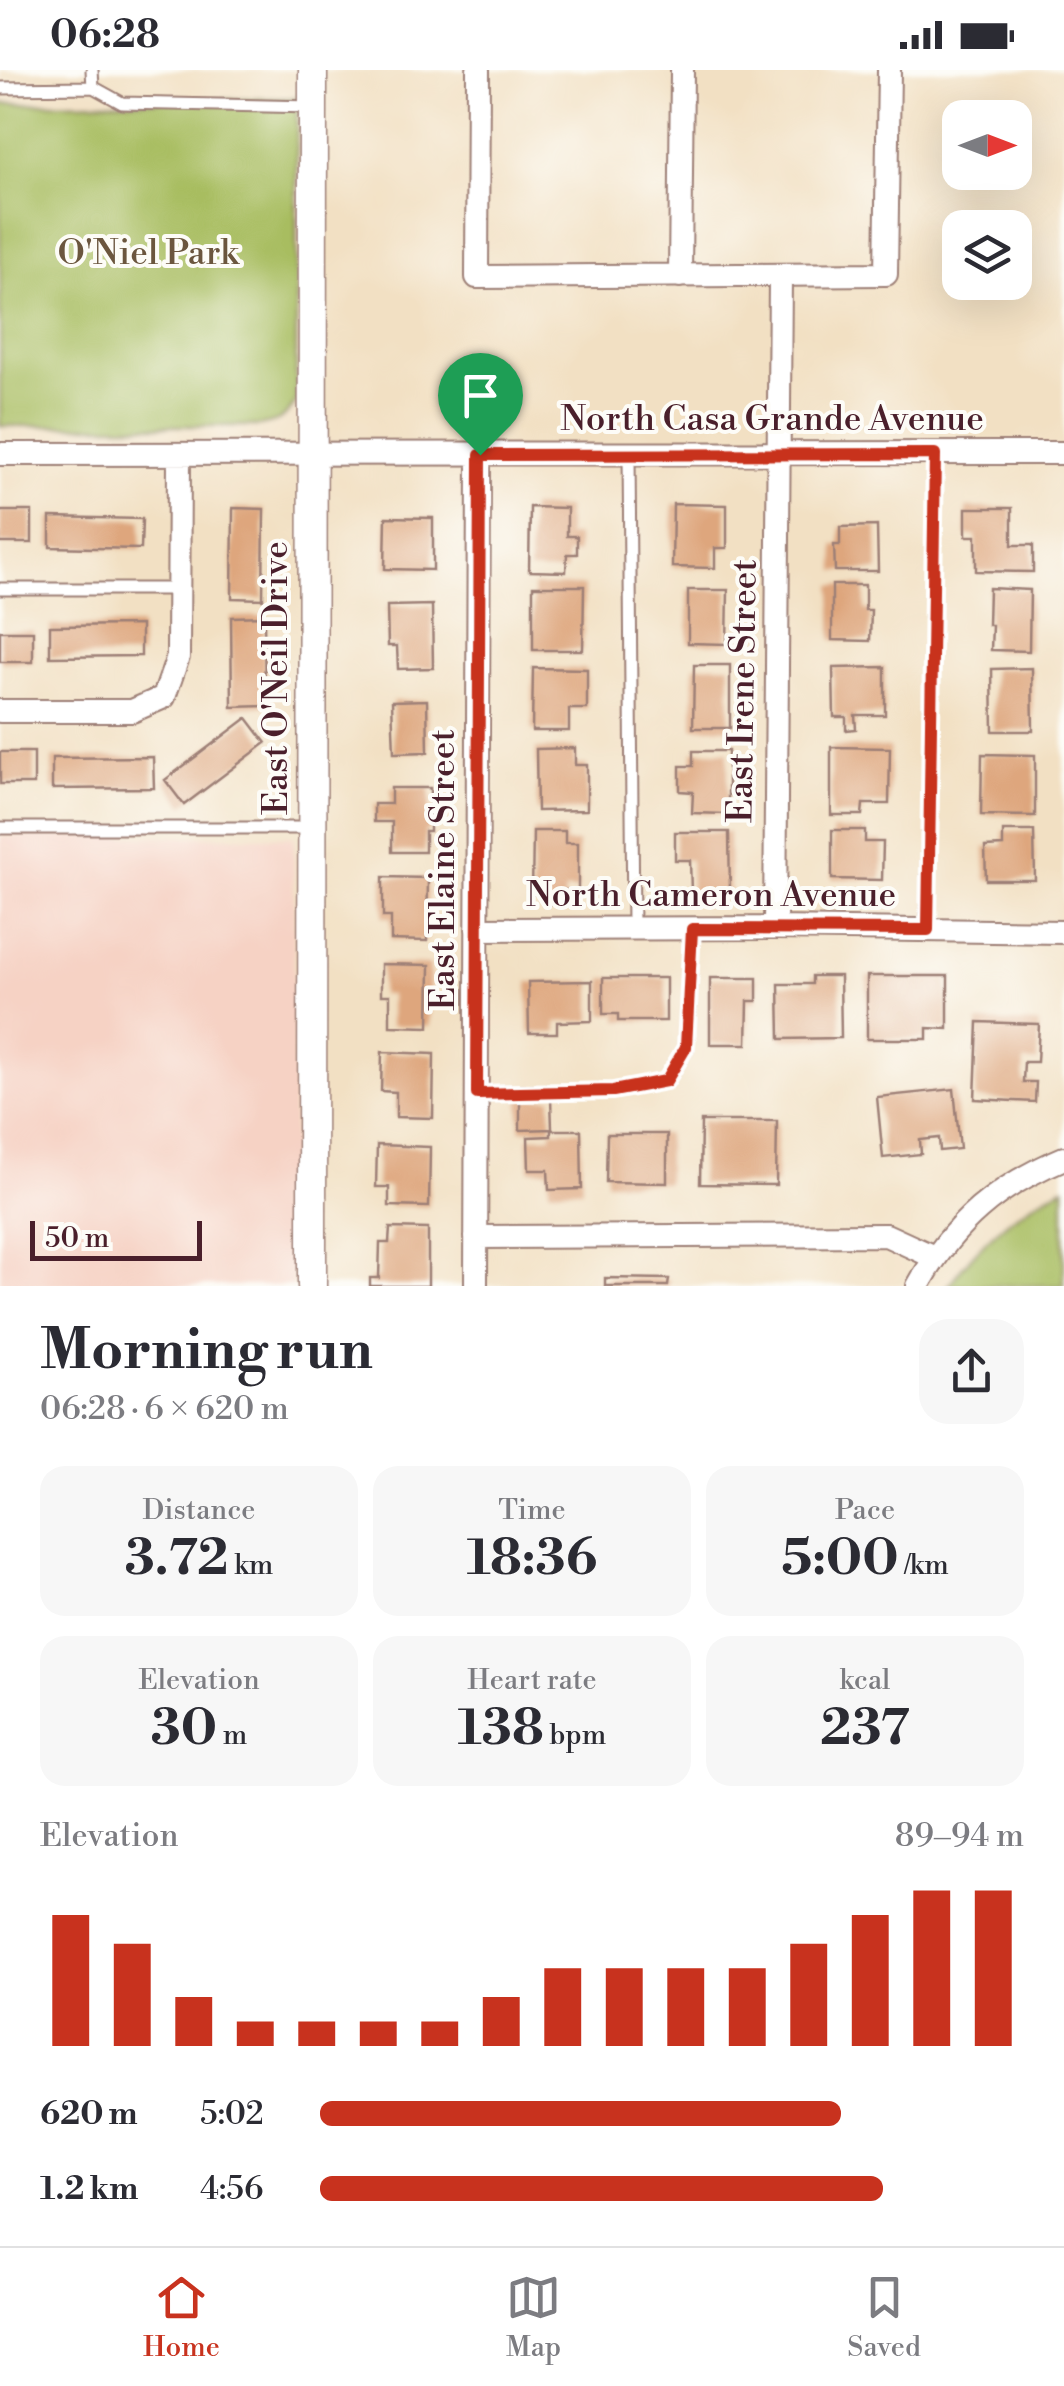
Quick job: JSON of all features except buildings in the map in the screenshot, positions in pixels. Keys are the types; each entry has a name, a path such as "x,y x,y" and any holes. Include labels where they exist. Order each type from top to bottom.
{"street":[{"name":"East O'Neil Drive","path":"312,70 312,1286"},
{"path":"478,70 477,277 886,274 889,70"},
{"path":"680,276 682,70"},
{"name":"East Irene Street","path":"776,928 780,276"},
{"name":"North Casa Grande Avenue","path":"0,454 1064,453"},
{"path":"0,711 132,711 164,697 178,657 179,455"},
{"name":"East Elaine Street","path":"476,1286 480,455"},
{"name":"North Cameron Avenue","path":"478,929 1064,932"},
{"path":"918,1286 934,1256 972,1212 1033,1171 1064,1158"},
{"path":"476,1237 886,1235 934,1256"}],"lane":[{"path":"92,70 92,87"},
{"path":"0,88 92,87 122,103 313,107"},
{"path":"928,930 935,454"},
{"path":"629,455 633,929"},
{"path":"0,590 178,589"},
{"path":"0,828 313,828"},
{"path":"477,1094 613,1091 666,1081 686,1047 692,929"}],"shaded area":[{"path":"0,836 294,837 293,1286 0,1286"}],"green space":[{"name":"O'Niel Park","path":"297,98 296,402 288,413 275,422 256,426 0,426 0,104"},
{"path":"1064,1187 1064,1286 948,1286 1000,1229"}],"route":[{"path":"935,454 928,930 692,929 686,1047 666,1081 613,1091 477,1094 480,455 935,454"}]}
